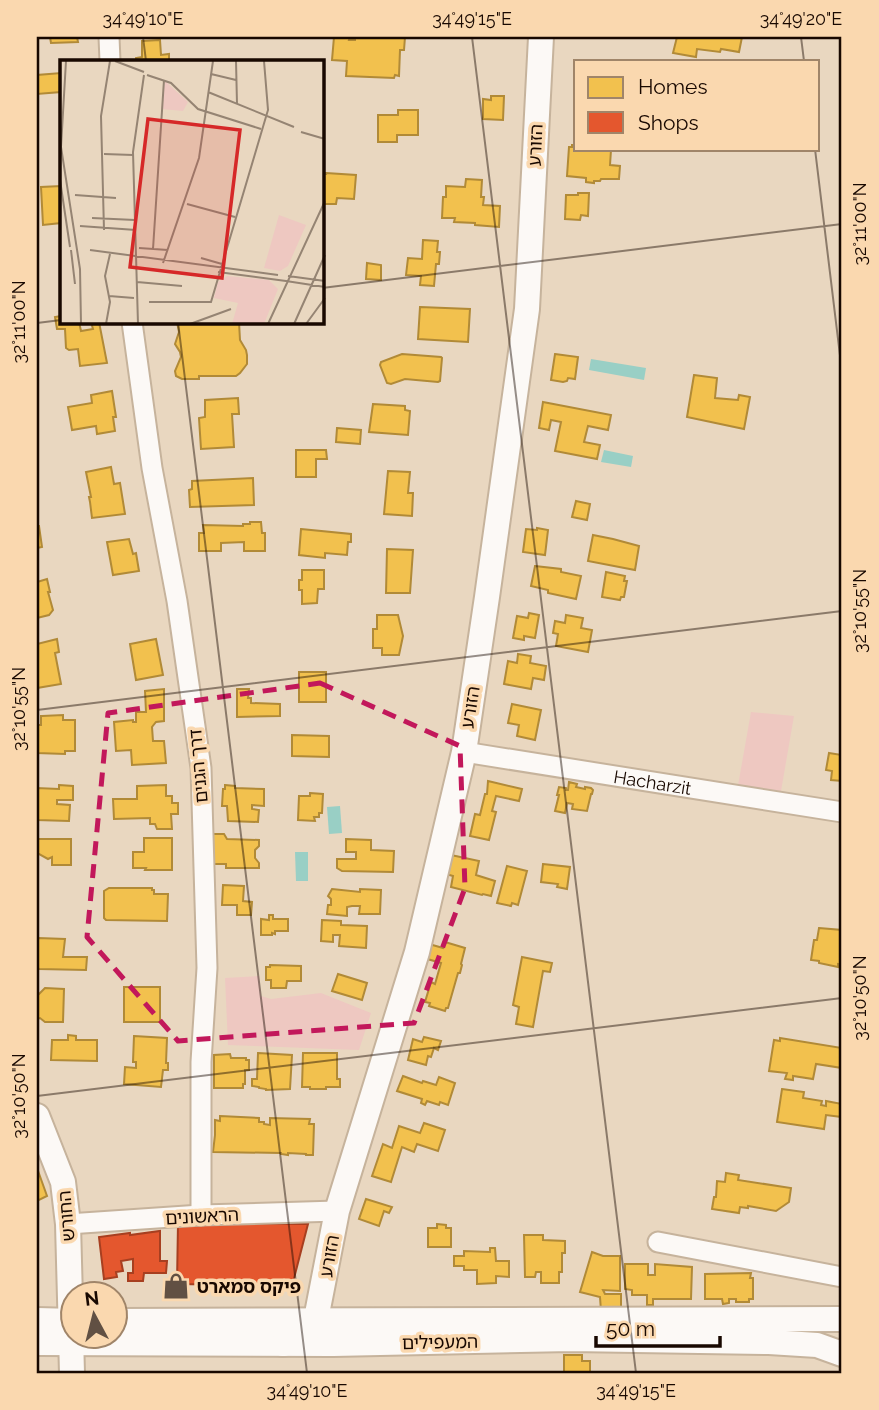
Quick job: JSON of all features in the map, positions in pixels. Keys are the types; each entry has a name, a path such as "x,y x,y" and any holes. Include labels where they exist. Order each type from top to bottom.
{"street":[{"path":"109,37 110,60"},
{"name":"הזורע","path":"316,1319 337,1211 417,952 464,752 527,309 541,37"},
{"name":"דרך הגנים","path":"132,324 152,468 177,601 201,768 207,968 201,1062 201,1215"},
{"name":"Hacharzit","path":"464,752 842,812"},
{"name":"החורש","path":"37,1116 63,1182 70,1280"},
{"name":"הראשונים","path":"68,1224 201,1215 337,1211"},
{"path":"658,1242 842,1277"},
{"path":"283,1344 302,1337 316,1319"},
{"name":"המעפילים","path":"130,1321 842,1319"},
{"name":"המעפילים","path":"37,1320 60,1326"},
{"name":"המעפילים","path":"130,1333 283,1344 571,1339 769,1342 817,1345 842,1354"},
{"name":"המעפילים","path":"37,1343 60,1334"},
{"name":"החורש","path":"72,1350 72,1373"}],"highlighted area":[{"path":"320,683 460,746 465,888 414,1023 178,1041 87,937 108,713"}],"shaded area":[{"path":"751,712 794,716 780,797 737,791"},
{"path":"259,976 261,996 271,999 321,993 371,1013 359,1050 228,1045 225,978"}],"water":[{"path":"591,359 646,368 644,380 589,370"},
{"path":"604,450 633,456 631,467 601,462"},
{"path":"340,806 342,833 329,834 327,807"},
{"path":"295,852 308,852 308,881 296,881"}],"building: Homes":[{"path":"50,37 77,37 78,42 51,43"},
{"path":"334,37 350,37 349,40 355,40 355,37 405,37 404,50 400,50 399,76 346,76 347,61 332,60"},
{"path":"677,37 742,37 739,52 697,49 696,57 673,53"},
{"path":"160,40 161,55 169,54 169,60 136,60 142,57 142,41"},
{"path":"60,73 60,92 37,94 37,75"},
{"path":"491,96 504,96 503,120 483,119 483,99 491,100"},
{"path":"398,110 418,110 418,135 397,135 397,142 378,142 378,115 398,115"},
{"path":"574,145 574,150 611,150 610,165 620,166 619,179 601,179 594,183 586,182 586,178 567,176 569,147"},
{"path":"326,174 356,175 354,199 337,198 336,204 324,204"},
{"path":"466,179 482,180 483,205 500,206 499,227 442,218 446,186 465,187"},
{"path":"60,186 60,223 43,225 41,187"},
{"path":"589,193 588,216 581,215 580,220 565,219 566,195"},
{"path":"423,240 438,241 439,264 436,264 434,286 420,285 421,276 406,275 408,258 422,259"},
{"path":"367,263 381,265 381,280 366,279"},
{"path":"420,307 470,309 468,342 418,339"},
{"path":"60,316 60,324 79,324 81,331 93,329 92,324 99,324 107,363 80,366 78,349 66,348 65,329 57,329 55,317"},
{"path":"177,324 239,324 240,340 246,350 247,364 236,376 182,379 176,376 175,371 181,357 175,344 179,332"},
{"path":"402,354 441,357 440,381 405,379 387,383 381,362"},
{"path":"555,354 578,357 575,379 568,378 563,382 551,380"},
{"path":"694,375 717,378 715,398 738,400 739,395 750,397 744,429 687,417"},
{"path":"112,391 115,431 97,434 96,426 72,430 68,407 92,403 91,395"},
{"path":"238,398 239,414 232,414 234,447 201,449 199,418 205,417 205,400"},
{"path":"543,402 611,415 608,430 588,426 584,442 600,445 597,459 555,451 561,422 551,420 549,430 539,428"},
{"path":"373,404 405,406 405,410 410,411 408,435 369,432"},
{"path":"337,428 361,430 360,444 336,442"},
{"path":"296,450 326,450 327,459 316,459 316,477 296,477"},
{"path":"111,467 114,484 120,483 125,514 92,518 86,472"},
{"path":"388,471 410,472 408,493 413,493 412,516 384,514"},
{"path":"253,478 254,505 190,507 189,490 192,489 192,481"},
{"path":"576,501 590,504 587,520 572,517"},
{"path":"250,522 261,522 262,533 265,533 265,551 244,551 244,542 221,543 221,551 199,551 199,533 204,533 203,525 243,526"},
{"path":"37,526 42,547 37,548"},
{"path":"301,529 351,534 347,555 325,553 325,558 299,555"},
{"path":"526,529 548,530 545,555 523,552"},
{"path":"593,535 639,546 635,570 588,561"},
{"path":"129,539 133,554 136,553 139,571 113,575 107,542"},
{"path":"387,549 413,550 410,593 386,593"},
{"path":"535,566 561,569 561,572 581,576 576,599 531,586"},
{"path":"302,570 324,570 324,589 318,589 317,603 302,604 299,580 302,580"},
{"path":"606,572 625,576 624,581 627,581 624,597 620,600 602,597"},
{"path":"47,579 53,610 49,615 37,618 37,582"},
{"path":"529,613 539,615 535,638 513,638 517,616 528,618"},
{"path":"377,615 398,615 403,636 399,655 382,655 382,648 373,648 373,629 377,629"},
{"path":"566,615 583,618 581,628 592,630 588,652 556,646 558,634 553,633 555,621 565,623"},
{"path":"57,639 59,652 55,653 61,684 37,688 37,644"},
{"path":"156,639 163,675 136,680 130,644"},
{"path":"518,654 531,656 530,663 546,666 544,680 533,678 531,689 504,684 508,661 517,663"},
{"path":"299,672 326,672 326,702 299,702"},
{"path":"164,689 164,721 156,722 152,727 153,741 164,741 166,763 132,765 131,750 116,751 114,722 136,722 136,712 146,712 145,691"},
{"path":"237,689 249,689 248,698 251,698 251,703 280,704 280,716 237,717"},
{"path":"512,704 541,710 535,740 517,736 519,725 508,723"},
{"path":"63,715 63,720 75,720 75,751 65,751 65,754 37,753 37,725 41,725 41,716"},
{"path":"292,735 329,736 329,757 292,756"},
{"path":"829,753 842,755 842,781 831,780 832,771 826,770"},
{"path":"488,781 522,789 519,801 496,796 492,811 496,812 489,840 470,836 475,814 480,815 487,794"},
{"path":"569,782 577,784 576,787 593,790 587,811 572,809 573,804 567,803 565,813 555,811 559,787 568,790"},
{"path":"59,785 73,786 73,800 57,800 57,804 70,805 69,821 37,820 37,788 59,789"},
{"path":"166,785 166,796 172,796 172,803 178,803 178,814 171,814 172,829 157,829 155,824 150,824 150,818 114,819 113,799 137,799 137,786"},
{"path":"225,785 264,789 264,806 252,805 252,809 259,810 258,822 228,821 227,806 222,806"},
{"path":"310,793 323,794 322,813 319,813 319,817 314,817 315,821 298,820 299,796 310,796"},
{"path":"211,834 224,834 227,839 259,840 255,858 259,868 226,868 226,864 211,864"},
{"path":"144,838 172,838 172,870 133,868 133,852 144,852"},
{"path":"37,839 71,839 71,865 52,865 52,857 48,859 37,853"},
{"path":"346,839 371,840 371,850 394,851 393,872 342,871 337,868 337,859 356,859 356,852 346,852"},
{"path":"451,855 479,861 476,875 495,881 491,896 451,887 453,876 446,874"},
{"path":"543,864 570,867 567,889 557,887 558,884 541,882"},
{"path":"507,866 527,871 518,905 497,903"},
{"path":"223,885 244,886 243,901 252,902 251,915 237,915 237,905 222,905"},
{"path":"109,888 152,888 154,894 168,894 167,921 106,920 104,891"},
{"path":"332,889 360,892 360,889 381,890 380,914 359,914 360,906 352,906 347,907 347,916 327,914 328,905 331,905 328,896"},
{"path":"269,915 273,915 273,919 288,919 288,931 261,935 261,919 269,920"},
{"path":"322,920 341,921 341,925 367,926 366,948 339,946 340,935 333,935 333,942 321,941"},
{"path":"819,928 842,930 842,965 838,964 838,967 811,960"},
{"path":"38,938 65,939 63,957 87,957 86,970 39,969"},
{"path":"445,942 465,948 460,973 445,1011 425,1002 431,982 435,984 441,963 424,958 429,944 443,948"},
{"path":"522,957 552,963 550,972 543,971 533,1027 516,1024 519,1007 513,1005"},
{"path":"301,966 301,981 287,981 286,988 271,988 271,980 266,980 266,967"},
{"path":"338,974 367,983 362,1000 332,991"},
{"path":"124,987 160,987 160,1022 124,1022"},
{"path":"45,988 64,989 63,1022 37,1019 37,996"},
{"path":"68,1035 76,1036 76,1040 97,1040 97,1061 51,1060 52,1040 68,1040"},
{"path":"134,1036 167,1038 168,1070 163,1070 161,1087 124,1084 125,1067 136,1068 136,1062 133,1062"},
{"path":"424,1037 441,1041 438,1050 434,1048 431,1057 428,1056 426,1065 408,1060 413,1039 422,1042"},
{"path":"780,1038 842,1048 842,1068 816,1064 813,1079 793,1076 793,1080 785,1079 787,1073 769,1071 774,1040 780,1041"},
{"path":"258,1053 292,1055 290,1089 266,1090 252,1086 252,1079 257,1079"},
{"path":"303,1053 337,1053 337,1079 340,1079 340,1087 302,1087"},
{"path":"230,1054 231,1058 249,1060 249,1070 245,1070 245,1084 243,1088 214,1088 214,1055"},
{"path":"403,1076 436,1085 439,1077 455,1083 448,1105 427,1101 425,1105 421,1103 422,1099 397,1091"},
{"path":"782,1089 804,1092 803,1098 822,1101 821,1105 826,1106 826,1101 842,1104 842,1117 826,1115 824,1129 777,1122"},
{"path":"220,1116 259,1118 259,1122 270,1125 270,1118 310,1119 309,1124 314,1124 313,1155 213,1152 215,1120 220,1121"},
{"path":"424,1123 445,1130 438,1151 417,1144 414,1152 402,1147 391,1182 372,1176 383,1144 392,1148 399,1126 420,1133"},
{"path":"37,1168 47,1196 37,1201"},
{"path":"726,1173 739,1175 738,1180 791,1188 789,1202 776,1211 748,1206 740,1207 739,1213 712,1209 717,1181 725,1182"},
{"path":"366,1199 392,1207 389,1213 384,1211 379,1226 359,1219"},
{"path":"437,1224 451,1228 451,1247 428,1247 428,1228 437,1228"},
{"path":"524,1235 543,1235 543,1240 565,1241 559,1283 541,1283 541,1272 536,1272 535,1277 525,1277"},
{"path":"490,1248 495,1248 496,1261 509,1261 509,1277 496,1276 496,1283 477,1284 477,1270 464,1270 464,1266 454,1266 454,1256 464,1256 464,1251 490,1252"},
{"path":"592,1252 603,1256 620,1256 620,1291 603,1290 605,1294 621,1294 621,1311 601,1311 600,1297 580,1292"},
{"path":"625,1264 648,1264 648,1275 655,1275 655,1264 692,1267 691,1299 653,1299 653,1305 647,1305 647,1295 632,1295 632,1290 625,1289"},
{"path":"751,1273 753,1299 749,1299 749,1302 729,1299 729,1303 723,1304 722,1299 705,1299 705,1274"},
{"path":"564,1355 582,1355 582,1361 590,1361 590,1372 564,1373"}],"building: Shops":[{"path":"178,1223 308,1224 292,1286 177,1284"},
{"path":"160,1231 160,1261 167,1261 166,1273 144,1273 143,1281 130,1281 128,1273 133,1273 133,1259 121,1261 123,1271 116,1272 117,1277 104,1279 99,1237"}],"place":[{"name":"פיקס סמארט","path":"176,1286"}]}
